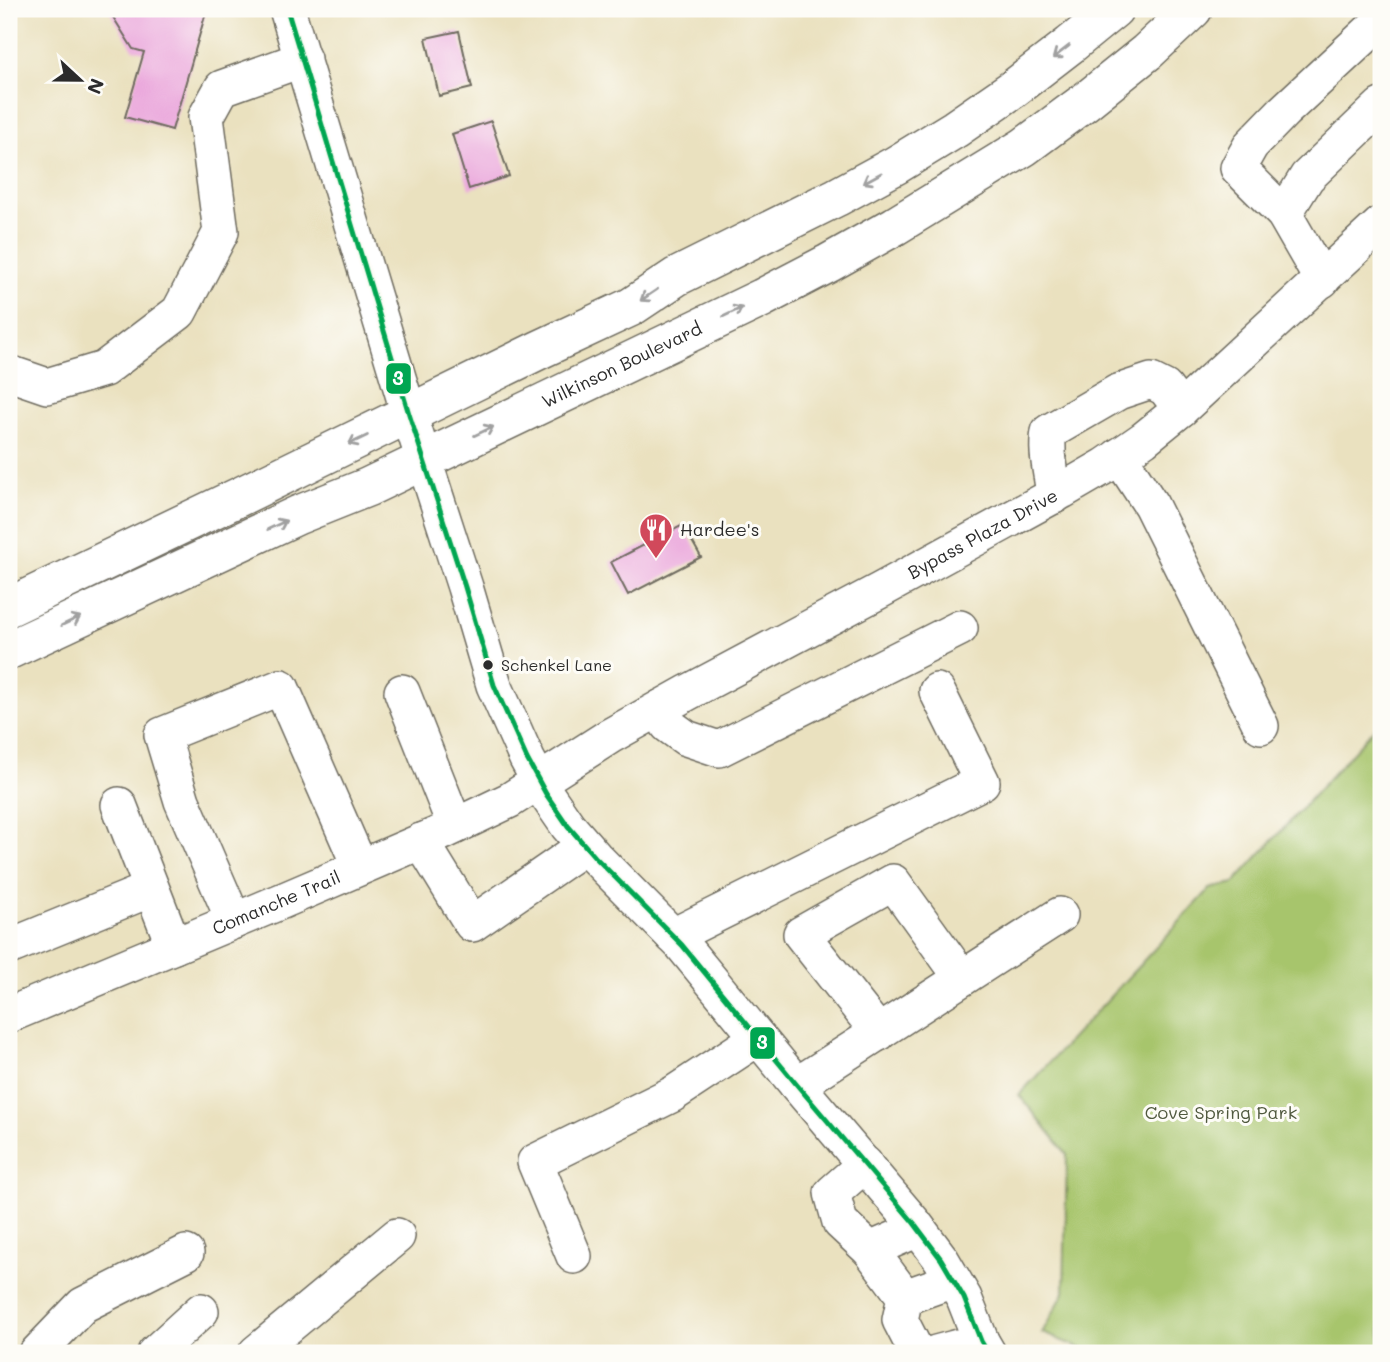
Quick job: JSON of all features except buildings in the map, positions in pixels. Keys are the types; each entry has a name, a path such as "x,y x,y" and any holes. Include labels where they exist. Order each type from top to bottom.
{"highway":[{"path":"9,607 631,307 676,277 781,226 896,165 1013,89 1114,9"},
{"name":"Wilkinson Boulevard","path":"9,650 298,515 368,487 762,298 895,226 1024,147 1147,52 1193,9"}],"street":[{"path":"288,9 409,414 494,685 509,722 540,782 568,826 673,936 941,1259 964,1298 985,1347 936,1353"},
{"path":"1322,280 1284,214 1238,168 1251,145 1276,119 1381,21"},
{"path":"9,373 47,386 104,369 179,312 221,232 206,117 222,88 303,59"},
{"path":"1284,214 1307,177 1381,106"},
{"name":"Bypass Plaza Drive","path":"540,782 610,736 927,566 1054,496 1119,456 1181,409 1381,224"},
{"path":"1054,496 1046,446 1049,432 1118,392 1151,381 1165,388 1181,409"},
{"path":"1119,456 1151,505 1261,726"},
{"path":"662,707 668,724 687,738 719,749 960,628"},
{"path":"234,921 182,801 162,735 281,687 360,867"},
{"path":"673,936 982,782 937,691"},
{"path":"402,692 455,826"},
{"name":"Comanche Trail","path":"9,1016 421,841 510,800 540,782"},
{"path":"119,806 174,946"},
{"path":"421,841 472,924 585,846"},
{"path":"879,1032 801,934 893,882 962,978"},
{"path":"9,947 151,889"},
{"path":"797,1085 1060,915"},
{"path":"574,1256 535,1162 673,1094 758,1038"},
{"path":"864,1164 832,1193 840,1222 870,1250 905,1297 900,1320 917,1353"},
{"path":"870,1250 918,1229"},
{"path":"256,1353 397,1236"},
{"path":"37,1353 83,1305 186,1253"},
{"path":"905,1297 953,1280"},
{"path":"155,1353 201,1311"}],"green space":[{"name":"Cove Spring Park","path":"1381,721 1381,1353 1093,1353 1042,1333 1064,1293 1067,1154 1019,1095 1210,889 1234,883"}],"transit line":[{"name":"3","path":"287,9 494,685 527,759 568,826 682,945 914,1223 941,1259 964,1298 988,1353"}],"place":[{"name":"Hardee's","path":"656,560"},
{"name":"Schenkel Lane","path":"488,665"}]}
